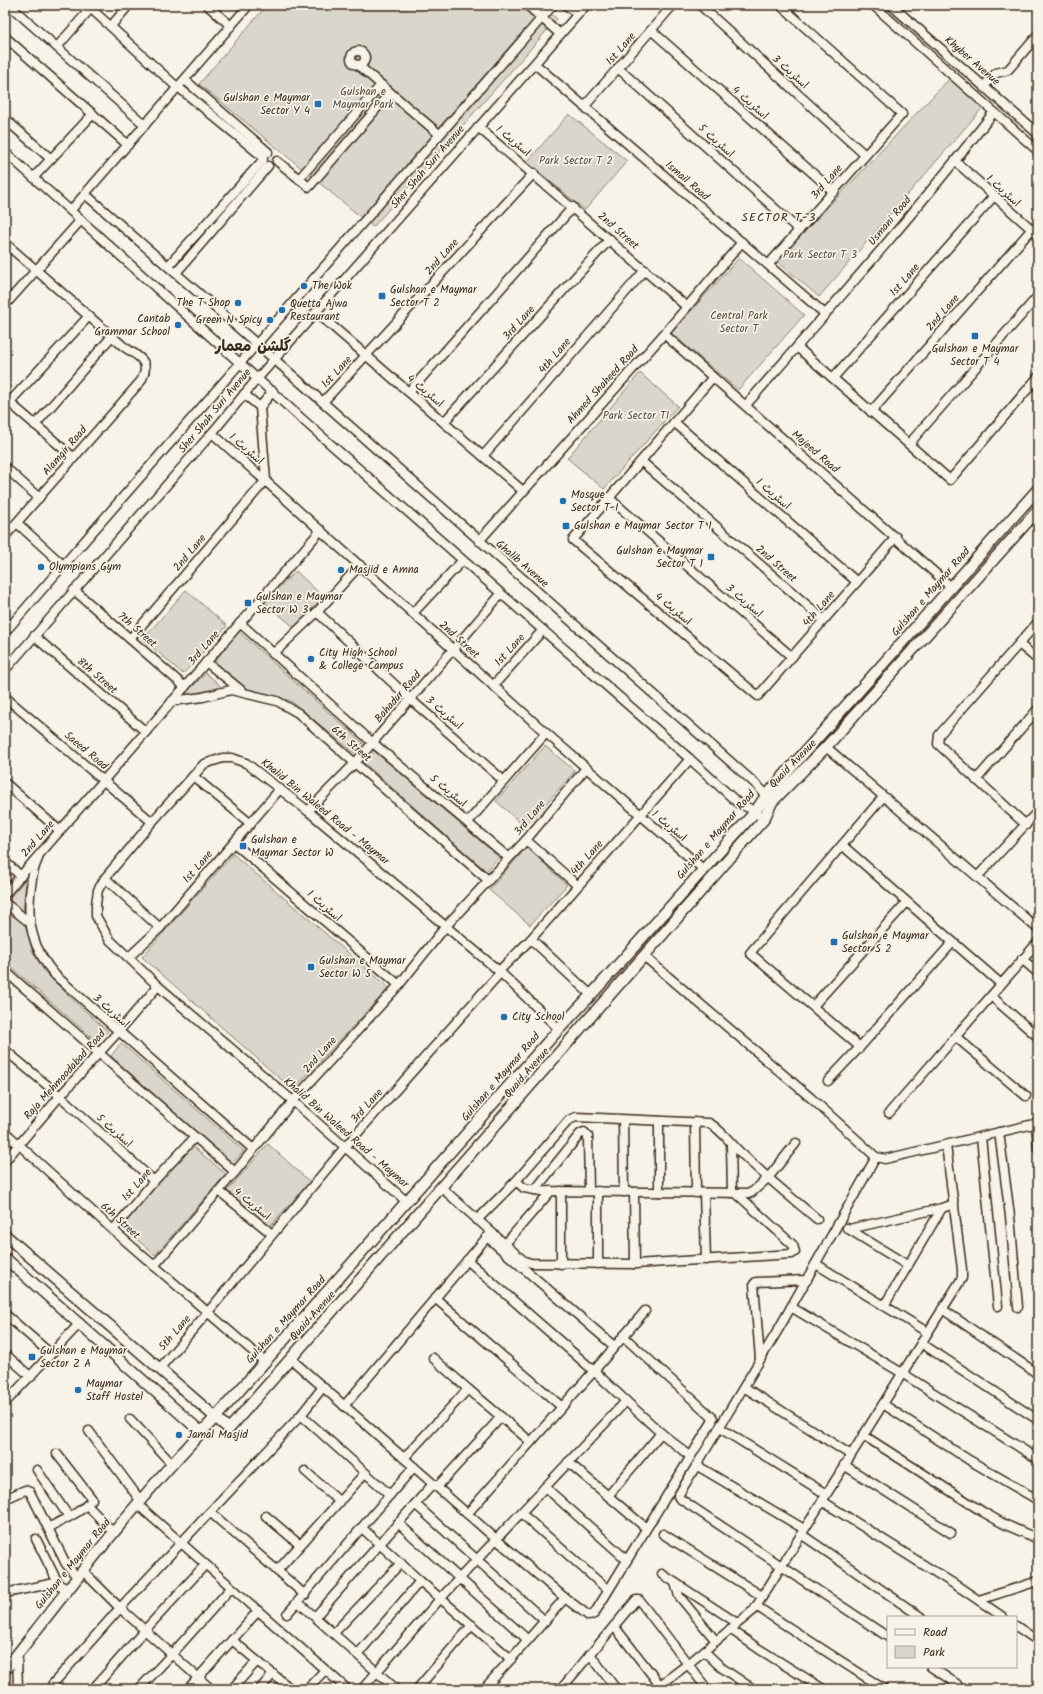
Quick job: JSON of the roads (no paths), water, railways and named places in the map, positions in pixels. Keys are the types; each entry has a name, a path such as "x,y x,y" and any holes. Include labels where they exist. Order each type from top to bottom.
{"main road":[{"name":"Gulshan e Maymar Road","path":"5,1670 80,1573 138,1502 265,1362 559,1029 755,812 769,800 951,587 1038,488"},
{"name":"Quaid Avenue","path":"5,1235 229,1429 442,1189 764,819 769,800 826,747 1038,510"},
{"path":"5,1258 201,1432"}],"street":[{"path":"5,10 9,5 145,125"},
{"path":"112,26 129,5"},
{"path":"207,5 231,26"},
{"path":"72,210 249,5"},
{"path":"526,5 560,34"},
{"name":"Sher Shah Suri Avenue","path":"5,632 553,5"},
{"path":"566,5 578,14"},
{"name":"Sher Shah Suri Avenue","path":"5,670 212,434 257,378 586,5"},
{"name":"1st Lane","path":"584,107 673,5"},
{"name":"اسٹریٹ 3","path":"700,5 865,155"},
{"name":"3rd Lane","path":"769,264 902,114 780,5"},
{"path":"873,5 1038,151"},
{"name":"Khyber Avenue","path":"891,5 1038,134"},
{"path":"57,47 89,6 178,87 265,159"},
{"name":"اسٹریٹ 4","path":"651,30 834,192"},
{"path":"984,86 996,73 1008,70 1038,35"},
{"path":"5,37 128,145"},
{"name":"Ismail Road","path":"535,64 769,264 825,314"},
{"path":"358,65 439,134"},
{"name":"اسٹریٹ 5","path":"618,68 799,230"},
{"path":"185,80 272,166 277,161"},
{"path":"299,179 381,85"},
{"path":"168,266 265,159 275,154 277,161 309,187 390,93"},
{"name":"Usmani Road","path":"746,405 955,161 994,112"},
{"path":"34,177 92,114"},
{"path":"5,119 51,159"},
{"name":"اسٹریٹ 1","path":"478,127 534,173"},
{"path":"5,152 72,210 81,220 257,378 462,560 690,759 739,804 755,812 764,819"},
{"path":"176,273 265,159"},
{"name":"اسٹریٹ 1","path":"955,161 993,197 1038,235"},
{"name":"2nd Street","path":"534,173 688,307"},
{"name":"2nd Lane","path":"366,356 534,173"},
{"name":"Ghalib Avenue","path":"85,194 759,787 769,800"},
{"name":"1st Lane","path":"833,378 993,197"},
{"path":"409,392 573,207"},
{"path":"5,305 81,220"},
{"name":"2nd Lane","path":"871,412 1031,230"},
{"name":"3rd Lane","path":"444,422 610,240"},
{"name":"Ahmed Shaheed Road","path":"480,541 688,307 742,242"},
{"path":"5,243 112,336 35,425"},
{"name":"4th Lane","path":"483,456 645,270"},
{"path":"909,444 1038,296"},
{"path":"316,312 366,356"},
{"path":"74,458 35,425 7,405 89,316"},
{"name":"Majeed Road","path":"664,334 951,587"},
{"name":"Alamgir Road","path":"6,533 17,523 141,381 146,372 146,367 142,360 112,336"},
{"path":"797,347 950,480 1038,377"},
{"name":"1st Lane","path":"323,402 366,356"},
{"name":"اسٹریٹ 4","path":"366,356 523,491"},
{"path":"609,498 713,377"},
{"path":"266,480 260,407 272,391"},
{"path":"244,394 260,407"},
{"name":"اسٹریٹ 1","path":"674,422 857,582"},
{"name":"اسٹریٹ 1","path":"212,434 266,480"},
{"name":"2nd Street","path":"641,461 824,620"},
{"path":"5,467 39,498"},
{"name":"2nd Street","path":"266,480 493,686 640,815"},
{"name":"2nd Lane","path":"130,639 266,480"},
{"name":"اسٹریٹ 4","path":"609,498 573,540 758,696"},
{"name":"اسٹریٹ 3","path":"609,498 792,657"},
{"path":"17,523 63,565"},
{"name":"3rd Lane","path":"103,781 320,530"},
{"name":"4th Lane","path":"758,696 896,537"},
{"path":"413,613 462,560"},
{"path":"272,654 317,612 360,565"},
{"name":"7th Street","path":"74,590 185,686"},
{"name":"Bahadur Road","path":"308,811 356,763 501,594"},
{"name":"اسٹریٹ 3","path":"317,612 410,699 504,781"},
{"path":"1026,825 938,744 939,735 1038,622"},
{"path":"240,623 272,654 373,743"},
{"name":"1st Lane","path":"493,686 543,630"},
{"name":"8th Street","path":"34,636 146,732"},
{"path":"1019,644 1038,660"},
{"path":"206,662 243,692"},
{"name":"6th Street","path":"172,701 203,697 231,690 277,701 298,713 488,880"},
{"name":"Saeed Road","path":"5,697 152,822"},
{"path":"976,780 1038,709"},
{"path":"468,822 546,733"},
{"name":"اسٹریٹ 5","path":"373,743 509,858"},
{"path":"826,747 1038,929"},
{"name":"Khalid Bin Waleed Road - Maymar","path":"407,1202 293,1101 158,986 129,957 109,940 96,916 98,890 105,878 152,822 204,764 223,758 232,758 246,762 308,811 446,926 499,972 559,1029"},
{"name":"4th Lane","path":"499,972 531,939 577,885 690,759"},
{"name":"3rd Lane","path":"488,880 526,840 586,768"},
{"path":"193,776 251,824"},
{"name":"2nd Lane","path":"5,894 103,781"},
{"path":"5,783 60,831"},
{"name":"1st Lane","path":"129,957 160,928 280,789"},
{"path":"860,1047 750,953 883,797"},
{"path":"978,876 1038,811"},
{"name":"اسٹریٹ 1","path":"640,815 703,869"},
{"path":"526,840 577,885"},
{"name":"اسٹریٹ 1","path":"234,843 399,985"},
{"path":"842,845 1001,984"},
{"name":"اسٹریٹ 3","path":"41,853 36,864 28,903 29,922 44,963 56,976 118,1032 253,1149"},
{"path":"5,862 21,876"},
{"path":"105,878 160,928"},
{"name":"2nd Lane","path":"154,1266 235,1172 293,1101 399,985 446,926 488,880"},
{"path":"813,1006 907,902"},
{"path":"5,903 29,922"},
{"path":"531,939 591,995"},
{"path":"828,1081 953,942"},
{"path":"889,1113 1038,942"},
{"path":"645,957 812,1098 876,1157 885,1159 1037,1123 1038,1150"},
{"path":"1022,959 1038,972"},
{"path":"5,971 235,1172"},
{"name":"3rd Lane","path":"208,1312 345,1147 499,972"},
{"name":"Raja Mehmoodabad Road","path":"5,1161 60,1096 158,986"},
{"path":"991,996 1038,1037"},
{"path":"956,1037 1026,1096"},
{"path":"5,1050 60,1096"},
{"name":"اسٹریٹ 5","path":"60,1096 154,1181"},
{"path":"477,1220 516,1181 569,1120 573,1118 705,1122 714,1125 731,1144 768,1178 817,1219"},
{"path":"623,1120 624,1192"},
{"path":"658,1121 659,1192"},
{"path":"695,1122 696,1193"},
{"path":"5,1132 20,1145"},
{"path":"535,1190 580,1134 584,1132 588,1136 594,1191 598,1264"},
{"path":"999,1132 1009,1208 1018,1307"},
{"name":"1st Lane","path":"113,1230 154,1181 196,1137"},
{"path":"981,1137 998,1306"},
{"path":"516,1181 524,1188 551,1191 751,1193 768,1178 796,1143"},
{"path":"442,1189 527,1262 561,1264 635,1264 792,1254 795,1252 793,1245 734,1194 731,1144"},
{"name":"6th Street","path":"20,1145 113,1230 208,1312"},
{"path":"614,1626 659,1688 754,1610 962,1278 946,1145"},
{"path":"876,1157 840,1223 720,1428 678,1493 679,1498 782,1565 887,1636"},
{"name":"اسٹریٹ 4","path":"219,1190 272,1234"},
{"path":"505,1244 551,1191"},
{"path":"561,1191 561,1264"},
{"path":"634,1192 635,1264"},
{"path":"704,1193 706,1260"},
{"path":"850,1229 954,1204"},
{"path":"884,1306 942,1208"},
{"path":"840,1223 907,1265"},
{"path":"344,1406 487,1237 614,1346"},
{"path":"467,1260 594,1371 661,1433 690,1456"},
{"path":"816,1264 927,1332"},
{"path":"760,1359 754,1284 756,1282 807,1280"},
{"path":"435,1298 562,1407"},
{"path":"791,1307 902,1373 1038,1459"},
{"path":"942,1308 1038,1374"},
{"path":"467,1514 594,1371 645,1311"},
{"path":"208,1312 265,1362"},
{"name":"5th Lane","path":"159,1369 208,1312"},
{"path":"5,1314 51,1354"},
{"path":"5,1403 80,1323"},
{"path":"291,1359 467,1514 565,1598 589,1616 594,1614 712,1422 712,1416 623,1336"},
{"path":"921,1343 1038,1420"},
{"path":"5,1354 31,1377"},
{"path":"433,1358 531,1442"},
{"path":"52,1686 120,1608 300,1415 323,1387"},
{"path":"744,1387 851,1455"},
{"path":"5,1389 12,1395"},
{"path":"404,1458 468,1389"},
{"path":"362,1689 440,1598 626,1401"},
{"path":"883,1404 969,1460 1038,1500"},
{"path":"300,1415 390,1495"},
{"path":"315,1617 415,1504 501,1417"},
{"path":"130,1419 172,1464"},
{"path":"720,1428 1002,1616"},
{"path":"89,1432 138,1502 205,1566 347,1689"},
{"path":"608,1496 661,1433"},
{"path":"863,1435 982,1512 1004,1524 1038,1539"},
{"path":"48,1528 87,1505 92,1498 57,1454"},
{"path":"568,1462 646,1528"},
{"path":"696,1465 802,1532 920,1616"},
{"path":"844,1465 951,1533"},
{"path":"287,1614 414,1467"},
{"path":"37,1470 69,1517"},
{"path":"305,1471 340,1502"},
{"path":"277,1571 365,1473"},
{"path":"545,1487 627,1560"},
{"path":"5,1499 28,1490 66,1564 80,1573 211,1689"},
{"path":"415,1504 478,1559 545,1621"},
{"path":"87,1505 114,1533"},
{"path":"210,1512 305,1595"},
{"path":"520,1513 608,1590"},
{"path":"266,1516 300,1546"},
{"path":"398,1523 528,1640"},
{"path":"362,1528 420,1582 511,1659"},
{"path":"663,1534 762,1596"},
{"path":"36,1539 58,1583 68,1589"},
{"path":"334,1634 401,1563"},
{"path":"93,1689 145,1630 205,1566"},
{"path":"662,1574 738,1623"},
{"path":"979,1600 1038,1581"},
{"path":"358,1654 420,1582"},
{"path":"5,1593 58,1583"},
{"path":"675,1583 680,1596 716,1641"},
{"path":"138,1689 172,1654 231,1588"},
{"path":"484,1689 565,1598"},
{"path":"561,1689 636,1600 639,1600 707,1689"},
{"path":"298,1602 396,1689"},
{"path":"756,1606 884,1689"},
{"path":"188,1689 258,1611"},
{"path":"417,1689 472,1626"},
{"path":"1017,1627 1038,1641"},
{"path":"730,1629 759,1650 823,1689"},
{"path":"232,1640 291,1689"},
{"path":"704,1651 728,1672 753,1689"},
{"path":"17,1654 18,1689"},
{"path":"590,1654 616,1689"},
{"path":"232,1689 257,1661"},
{"path":"933,1668 957,1684"},
{"path":"307,1689 325,1670"},
{"path":"260,1689 273,1674"}],"place":[{"name":"Gulshan e Maymar Sector Y 4","path":"318,104"},
{"name":"The Wok","path":"304,286"},
{"name":"Gulshan e Maymar Sector T 2","path":"382,296"},
{"name":"The T Shop","path":"238,303"},
{"name":"Quetta Ajwa Restaurant","path":"282,310"},
{"name":"Green N Spicy","path":"270,320"},
{"name":"Cantab Grammar School","path":"178,325"},
{"name":"Gulshan e Maymar Sector T 4","path":"975,336"},
{"name":"Mosque Sector T-I","path":"563,501"},
{"name":"Gulshan e Maymar Sector T I","path":"566,526"},
{"name":"Gulshan e Maymar Sector T 1","path":"711,557"},
{"name":"Olympians Gym","path":"41,567"},
{"name":"Masjid e Amna","path":"341,570"},
{"name":"Gulshan e Maymar Sector W 3","path":"248,603"},
{"name":"City High School & College Campus","path":"311,659"},
{"name":"Gulshan e Maymar Sector W","path":"243,846"},
{"name":"Gulshan e Maymar Sector S 2","path":"834,942"},
{"name":"Gulshan e Maymar Sector W 5","path":"311,967"},
{"name":"City School","path":"504,1017"},
{"name":"Gulshan e Maymar Sector Z A","path":"32,1357"},
{"name":"Maymar Staff Hostel","path":"78,1390"},
{"name":"Jamal Masjid","path":"179,1435"}],"district":[{"name":"SECTOR T-3","path":"779,217"},
{"name":"گلشن معمار","path":"253,347"}],"park label":[{"name":"Gulshan e Maymar Park","path":"363,98"},
{"name":"Park Sector T 2","path":"576,161"},
{"name":"Park Sector T 3","path":"820,255"},
{"name":"Central Park Sector T","path":"739,322"},
{"name":"Park Sector T1","path":"636,416"}]}
